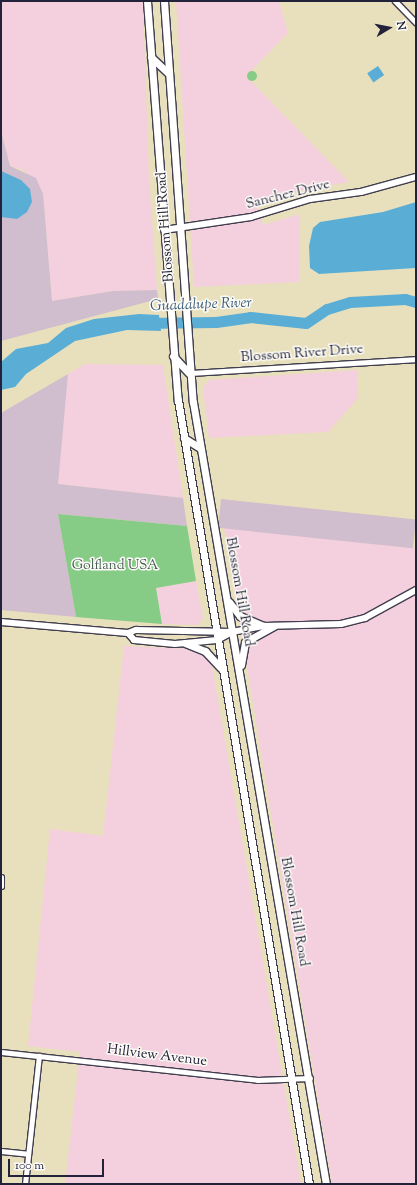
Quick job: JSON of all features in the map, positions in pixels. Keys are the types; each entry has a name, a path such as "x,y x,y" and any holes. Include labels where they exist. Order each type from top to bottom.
{"main road":[{"name":"Blossom Hill Road","path":"147,1 173,353 183,438 293,1080 309,1184"},
{"name":"Blossom Hill Road","path":"164,1 189,373 200,448 228,601 232,632 310,1078 326,1184"},
{"path":"151,57 168,73"},
{"path":"173,353 189,373"},
{"path":"183,438 200,448"},
{"path":"228,601 240,616 264,626"},
{"path":"240,675 245,642 274,626"},
{"path":"185,643 206,651 222,669"}],"street":[{"path":"395,1 416,23"},
{"name":"Sanchez Drive","path":"164,230 178,226 251,217 310,199 361,192 416,177"},
{"name":"Blossom River Drive","path":"189,373 416,359"},
{"path":"128,633 134,640 185,643 217,640 232,632 264,626 341,624 370,615 416,590"},
{"path":"1,622 128,633 136,630 180,633 215,629 232,632"},
{"path":"1,886 2,877"},
{"name":"Hillview Avenue","path":"1,1052 293,1080 310,1078"},
{"path":"25,1184 39,1056"},
{"path":"1,1151 28,1154"}],"shaded area":[{"path":"1,1 143,1 149,179 157,290 113,291 52,301 43,194 24,170 10,166 1,131"},
{"path":"176,1 279,1 288,33 246,76 349,182 286,193 257,203 263,225 300,214 299,282 194,287"},
{"path":"1,131 10,166 36,178 43,194 52,301 113,291 157,290 158,299 1,341"},
{"path":"85,364 163,365 183,498 57,484 68,374"},
{"path":"357,370 358,398 328,432 209,438 203,388 209,380"},
{"path":"68,374 58,484 183,498 187,526 58,514 76,617 1,610 1,413"},
{"path":"221,499 416,519 413,548 218,528"},
{"path":"224,528 416,548 416,1184 332,1184"},
{"path":"196,581 203,618 198,625 162,624 156,588"},
{"path":"124,646 194,649 211,660 301,1184 65,1184 80,1052 28,1046 50,829 103,836"}],"green space":[{"path":"252,71 257,76 252,81 247,76"},
{"name":"Golfland USA","path":"58,514 187,526 196,581 156,588 162,624 76,617"}],"water":[{"path":"378,66 384,75 373,82 367,73"},
{"path":"1,171 21,180 30,189 32,202 27,212 17,219 1,217"},
{"path":"416,202 416,268 319,274 310,268 309,246 313,228 320,222 383,212"},
{"path":"139,314 159,315 161,331 127,330 75,341 26,374 15,387 1,390 1,362 16,349 48,343 66,328 94,319"}],"waterway":[{"name":"Guadalupe River","path":"145,323 216,322 250,317 306,323 327,309 350,302 405,299 416,302"}]}
